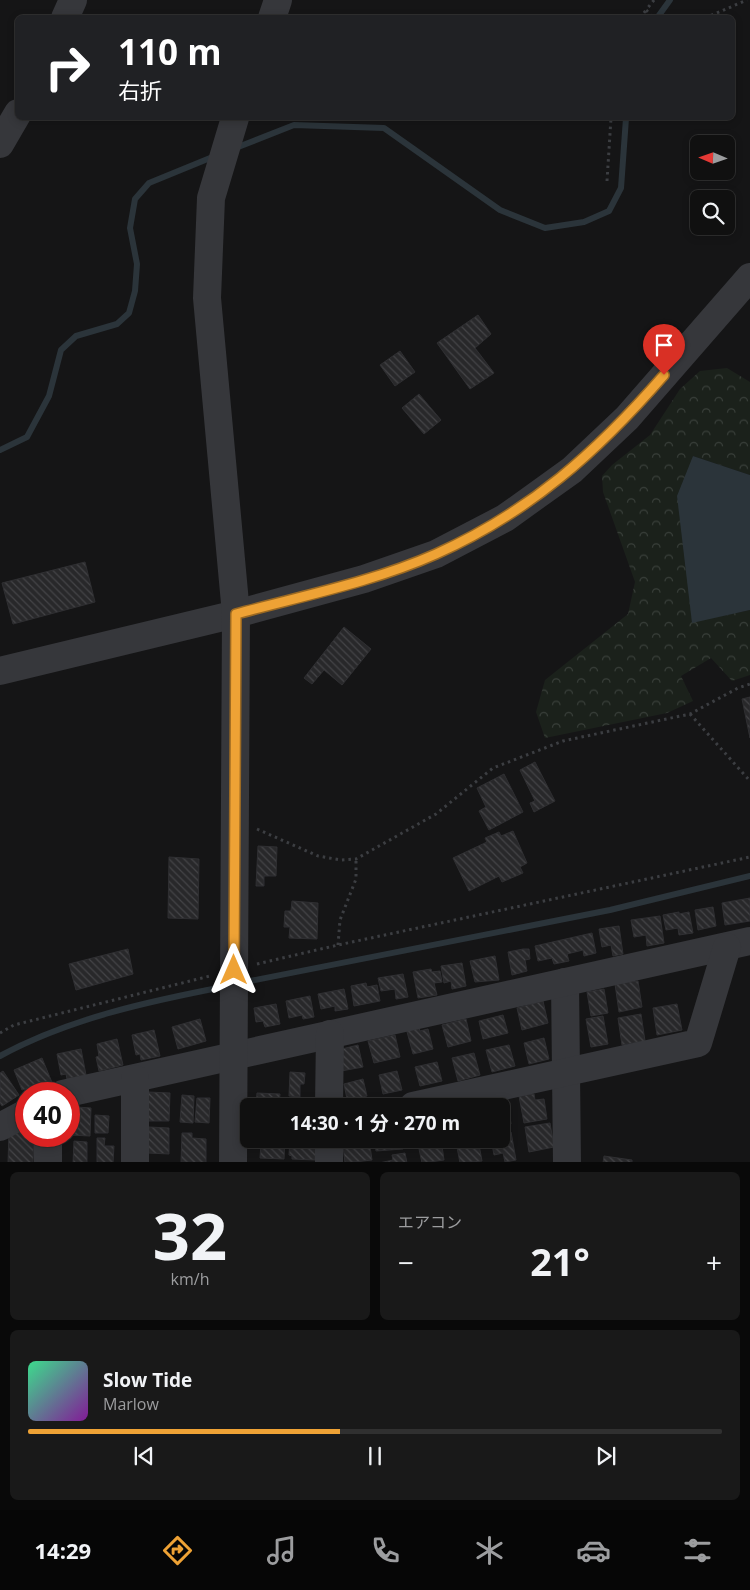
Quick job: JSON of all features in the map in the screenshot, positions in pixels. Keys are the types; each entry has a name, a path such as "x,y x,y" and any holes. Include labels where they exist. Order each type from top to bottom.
{"street":[{"path":"66,15 73,0"},
{"path":"273,15 278,0"},
{"path":"0,144 15,118"},
{"path":"233,1162 236,614 207,298 211,198 234,120"},
{"path":"0,671 236,614 364,579 436,554 505,518 572,470 627,418 750,276"},
{"path":"80,1090 738,944"},
{"path":"449,1098 698,1044 738,944"},
{"path":"565,982 567,1162"},
{"path":"329,1098 330,1034"},
{"path":"135,1079 135,1162"},
{"path":"0,1127 15,1119"},
{"path":"48,1147 48,1162"},
{"path":"329,1148 329,1162"}],"path":[{"path":"642,15 654,0"},
{"path":"712,15 748,0"},
{"path":"646,10 651,15"},
{"path":"606,181 611,120"},
{"path":"235,820 318,856 341,860 356,859 436,814 493,768 563,741 690,714 738,688 750,684"},
{"path":"690,714 750,781"},
{"path":"0,1033 14,1025 338,945 750,858"},
{"path":"338,945 340,920 356,879 356,859"}],"green space":[{"path":"727,368 750,382 750,475 693,456 692,622 750,610 750,675 732,681 711,658 681,676 693,701 667,713 545,738 536,712 545,680 628,614 635,582 603,492 602,476 612,465 650,435 680,389 700,371"}],"shaded area":[{"path":"693,456 750,475 750,610 692,623 677,496"}],"building":[{"path":"478,315 491,334 475,348 494,373 470,389 437,343"},
{"path":"400,351 415,372 395,386 380,365"},
{"path":"419,394 441,420 424,434 402,408"},
{"path":"85,562 95,602 13,624 2,583"},
{"path":"344,627 371,649 342,685 324,670 312,684 304,678"},
{"path":"750,697 750,738 742,699"},
{"path":"535,762 555,801 534,812 530,803 535,801 520,770"},
{"path":"504,774 523,812 489,830 479,811 486,807 477,788"},
{"path":"513,831 527,863 520,867 523,873 502,882 499,876 469,891 453,858 487,842 485,838 499,832 501,836"},
{"path":"258,846 277,847 276,876 264,876 264,886 256,886"},
{"path":"169,857 199,859 198,919 168,918"},
{"path":"750,898 750,921 725,925 722,903"},
{"path":"292,901 318,903 317,939 289,938 290,927 284,927 285,911 291,911"},
{"path":"713,907 716,926 698,930 695,910"},
{"path":"679,912 679,914 689,912 693,933 679,935 678,928 666,930 663,915"},
{"path":"660,916 664,943 647,946 646,935 634,937 631,920"},
{"path":"619,926 623,954 613,956 611,945 602,947 599,929"},
{"path":"592,933 596,953 584,956 583,950 567,954 569,961 554,964 552,958 538,961 535,946"},
{"path":"128,949 133,974 76,990 69,964"},
{"path":"529,949 530,959 525,960 527,971 512,975 508,952"},
{"path":"495,956 499,980 475,982 470,961"},
{"path":"462,963 466,986 452,989 451,981 444,983 441,966"},
{"path":"431,969 432,972 440,971 442,982 434,983 437,995 418,998 413,972"},
{"path":"403,974 408,997 396,999 395,989 381,991 378,978"},
{"path":"638,981 642,1007 619,1012 615,984"},
{"path":"366,983 367,987 377,985 380,1001 354,1006 351,986"},
{"path":"344,989 348,1009 335,1011 335,1006 321,1009 318,994"},
{"path":"604,989 608,1013 591,1016 587,992"},
{"path":"310,996 314,1017 303,1019 302,1015 289,1018 286,1001"},
{"path":"543,1001 548,1023 522,1030 517,1008"},
{"path":"276,1004 280,1024 265,1027 263,1021 256,1022 254,1008"},
{"path":"677,1004 682,1030 657,1035 653,1008"},
{"path":"641,1014 645,1041 622,1045 618,1018"},
{"path":"503,1015 508,1033 483,1039 479,1021"},
{"path":"603,1016 608,1044 591,1047 586,1019"},
{"path":"200,1019 206,1041 178,1049 172,1027"},
{"path":"466,1019 471,1041 448,1047 442,1025"},
{"path":"418,1025 420,1031 428,1029 433,1049 413,1054 406,1028"},
{"path":"154,1030 160,1056 141,1060 140,1054 136,1055 132,1035"},
{"path":"395,1035 400,1057 374,1063 368,1041"},
{"path":"544,1038 549,1059 529,1064 524,1043"},
{"path":"117,1039 123,1065 99,1071 96,1057 99,1056 97,1044"},
{"path":"358,1045 363,1067 341,1071 342,1049"},
{"path":"509,1045 515,1066 492,1072 486,1050"},
{"path":"81,1049 86,1075 67,1079 66,1074 61,1075 57,1054"},
{"path":"474,1053 480,1075 458,1081 452,1058"},
{"path":"42,1058 52,1082 19,1082 14,1070"},
{"path":"437,1062 442,1081 420,1086 415,1067"},
{"path":"3,1071 15,1089 15,1098 2,1106 0,1103 0,1073"},
{"path":"397,1071 402,1090 383,1094 379,1075"},
{"path":"290,1072 305,1073 304,1084 300,1084 300,1097 289,1096"},
{"path":"363,1079 367,1096 347,1098 344,1084"},
{"path":"148,1092 170,1093 169,1121 147,1121"},
{"path":"257,1093 280,1094 280,1098 257,1098"},
{"path":"534,1094 535,1100 544,1099 547,1119 524,1123 519,1096"},
{"path":"182,1095 194,1096 193,1123 180,1122"},
{"path":"197,1098 210,1098 209,1123 195,1122"},
{"path":"80,1107 91,1108 90,1136 80,1136"},
{"path":"95,1115 109,1116 108,1133 95,1133"},
{"path":"550,1123 554,1147 529,1152 525,1127"},
{"path":"149,1127 169,1128 169,1154 148,1153"},
{"path":"9,1131 15,1131 15,1147 34,1147 33,1162 8,1162"},
{"path":"510,1132 516,1160 505,1162 503,1153 494,1155 493,1148 510,1148"},
{"path":"182,1133 192,1133 192,1138 206,1139 206,1162 181,1162"},
{"path":"97,1138 105,1138 104,1146 114,1146 113,1162 97,1162"},
{"path":"80,1141 87,1142 87,1162 73,1162 74,1147 80,1147"},
{"path":"261,1148 285,1148 284,1159 260,1158"},
{"path":"289,1148 316,1148 315,1160 292,1159 292,1156 289,1155"},
{"path":"343,1148 370,1148 372,1160 345,1162"},
{"path":"376,1148 403,1149 376,1151"},
{"path":"442,1148 444,1160 422,1162 419,1149"},
{"path":"457,1148 480,1148 482,1161 460,1162"},
{"path":"405,1153 407,1162 384,1162 393,1160 392,1155"},
{"path":"604,1156 632,1160 632,1162 603,1162"}],"waterway":[{"path":"659,15 670,0"},
{"path":"233,149 294,125 384,128 500,210 545,228 584,222 609,211 621,188 626,120"},
{"path":"0,450 27,437 49,396 61,350 76,336 117,324 129,313 135,291 137,264 130,228 135,199 149,183 215,156"},
{"path":"240,983 610,910 750,876"},
{"path":"0,1056 54,1031 111,1012 228,986"}],"route":[{"path":"234,970 236,614 364,579 436,554 505,518 572,470 627,418 664,375"}]}
